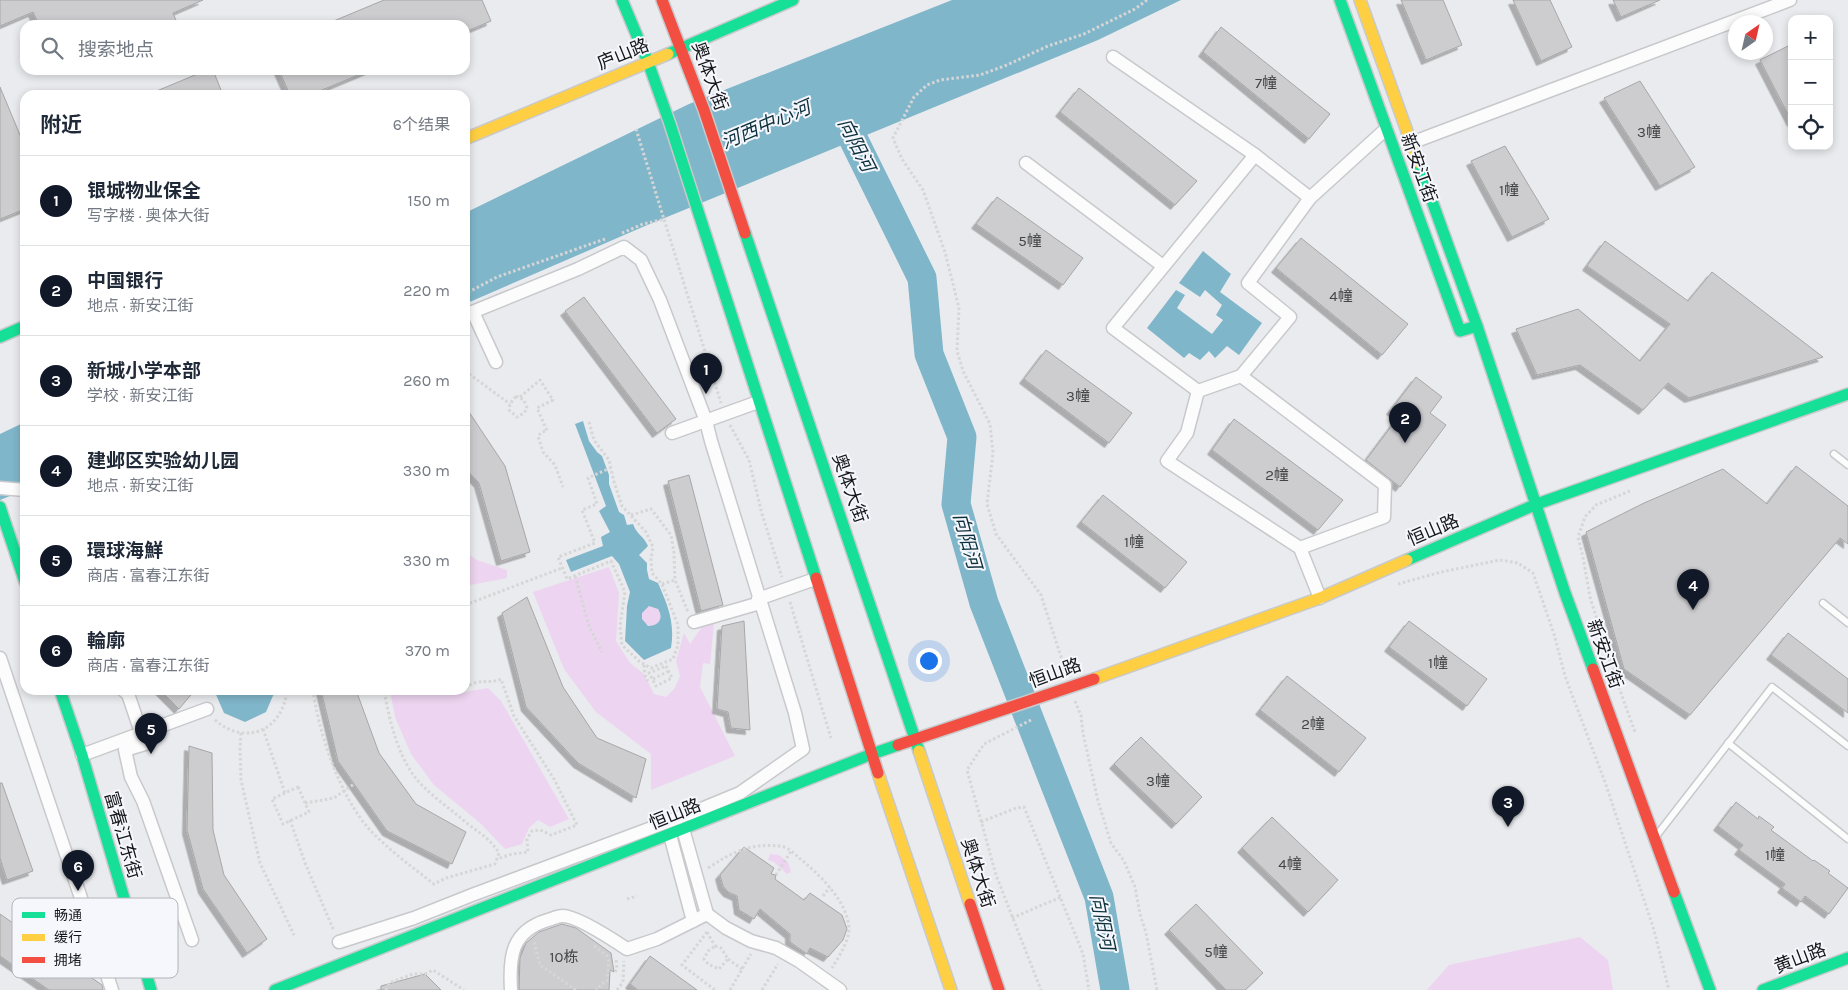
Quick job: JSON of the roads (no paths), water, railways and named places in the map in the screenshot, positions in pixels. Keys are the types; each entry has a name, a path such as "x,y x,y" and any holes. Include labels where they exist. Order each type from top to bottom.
{"street":[{"path":"622,0 648,62 670,124 815,579 951,990"},
{"name":"奥体大街","path":"662,0 682,49 732,192 999,990"},
{"name":"庐山路","path":"470,138 793,0"},
{"name":"新安江街","path":"1340,0 1460,331 1477,326"},
{"name":"新安江街","path":"1360,0 1477,326 1565,593 1710,990"},
{"path":"1411,143 1790,0"},
{"path":"1113,57 1255,155 1310,198"},
{"path":"1198,391 1241,376 1290,317 1248,283 1310,198 1386,129"},
{"path":"1198,391 1113,328 1255,155"},
{"path":"1026,164 1163,266"},
{"path":"339,942 414,918 740,793 803,749 795,713 710,441 706,421 660,300 641,260 624,247 470,313"},
{"path":"470,315 496,362"},
{"path":"0,337 20,328"},
{"path":"1241,376 1386,485 1384,517 1300,548"},
{"path":"1198,391 1187,433 1167,461 1300,548 1320,598"},
{"name":"恒山路","path":"275,990 872,754 1320,598 1537,504 1848,394"},
{"path":"672,433 758,402"},
{"path":"0,488 20,490"},
{"path":"0,508 20,567"},
{"path":"694,622 759,601 815,579"},
{"path":"0,658 81,898"},
{"name":"富春江东街","path":"62,695 82,755 124,898"},
{"path":"128,695 145,744 125,750 132,777 143,801 177,898"},
{"path":"82,755 207,709"},
{"path":"683,829 707,914 726,928 785,953 840,990"},
{"path":"670,835 693,921"},
{"path":"178,900 192,940"},
{"path":"511,990 513,948 523,934 538,923 563,916 595,929 627,948 657,939 707,914"},
{"name":"黄山路","path":"1764,990 1848,958"},
{"path":"108,978 112,990"},
{"name":"富春江东街","path":"147,978 151,990"}],"lane":[{"path":"1834,454 1848,465"},
{"path":"1823,604 1848,623"},
{"path":"1654,838 1772,687 1848,746"},
{"path":"1728,743 1848,839"}],"water":[{"name":"河西中心河","path":"952,0 1181,0 1098,40 645,226 470,302 470,211 689,104"},
{"path":"1203,251 1231,274 1220,292 1262,323 1239,355 1227,346 1215,358 1209,351 1200,360 1189,353 1184,358 1147,328 1176,290 1185,295 1177,308 1212,334 1223,320 1216,315 1222,305 1205,290 1200,297 1179,283"},
{"path":"583,421 589,441 602,456 619,512 624,515 627,525 633,524 648,546 639,555 647,563 649,579 658,583 668,607 672,630 671,648 644,660 625,641 627,606 630,592 619,564 612,556 571,572 566,560 603,546 601,537 610,532 599,511 606,506 575,424","holes":["649,606 658,609 661,615 658,623 648,626 642,619 642,613"]},
{"path":"20,424 20,492 0,500 0,434"},
{"path":"216,695 273,695 266,712 245,722 224,713"}],"waterway":[{"name":"向阳河","path":"836,104 922,278 929,354 962,437 956,504 984,603 1099,897 1115,990"}],"place":[{"name":"银城物业保全","path":"706,394"},
{"name":"中国银行","path":"1405,443"},
{"name":"建邺区实验幼儿园","path":"1693,610"},
{"name":"環球海鮮","path":"151,754"},
{"name":"新城小学本部","path":"1508,827"},
{"name":"輪廓","path":"78,891"}]}
